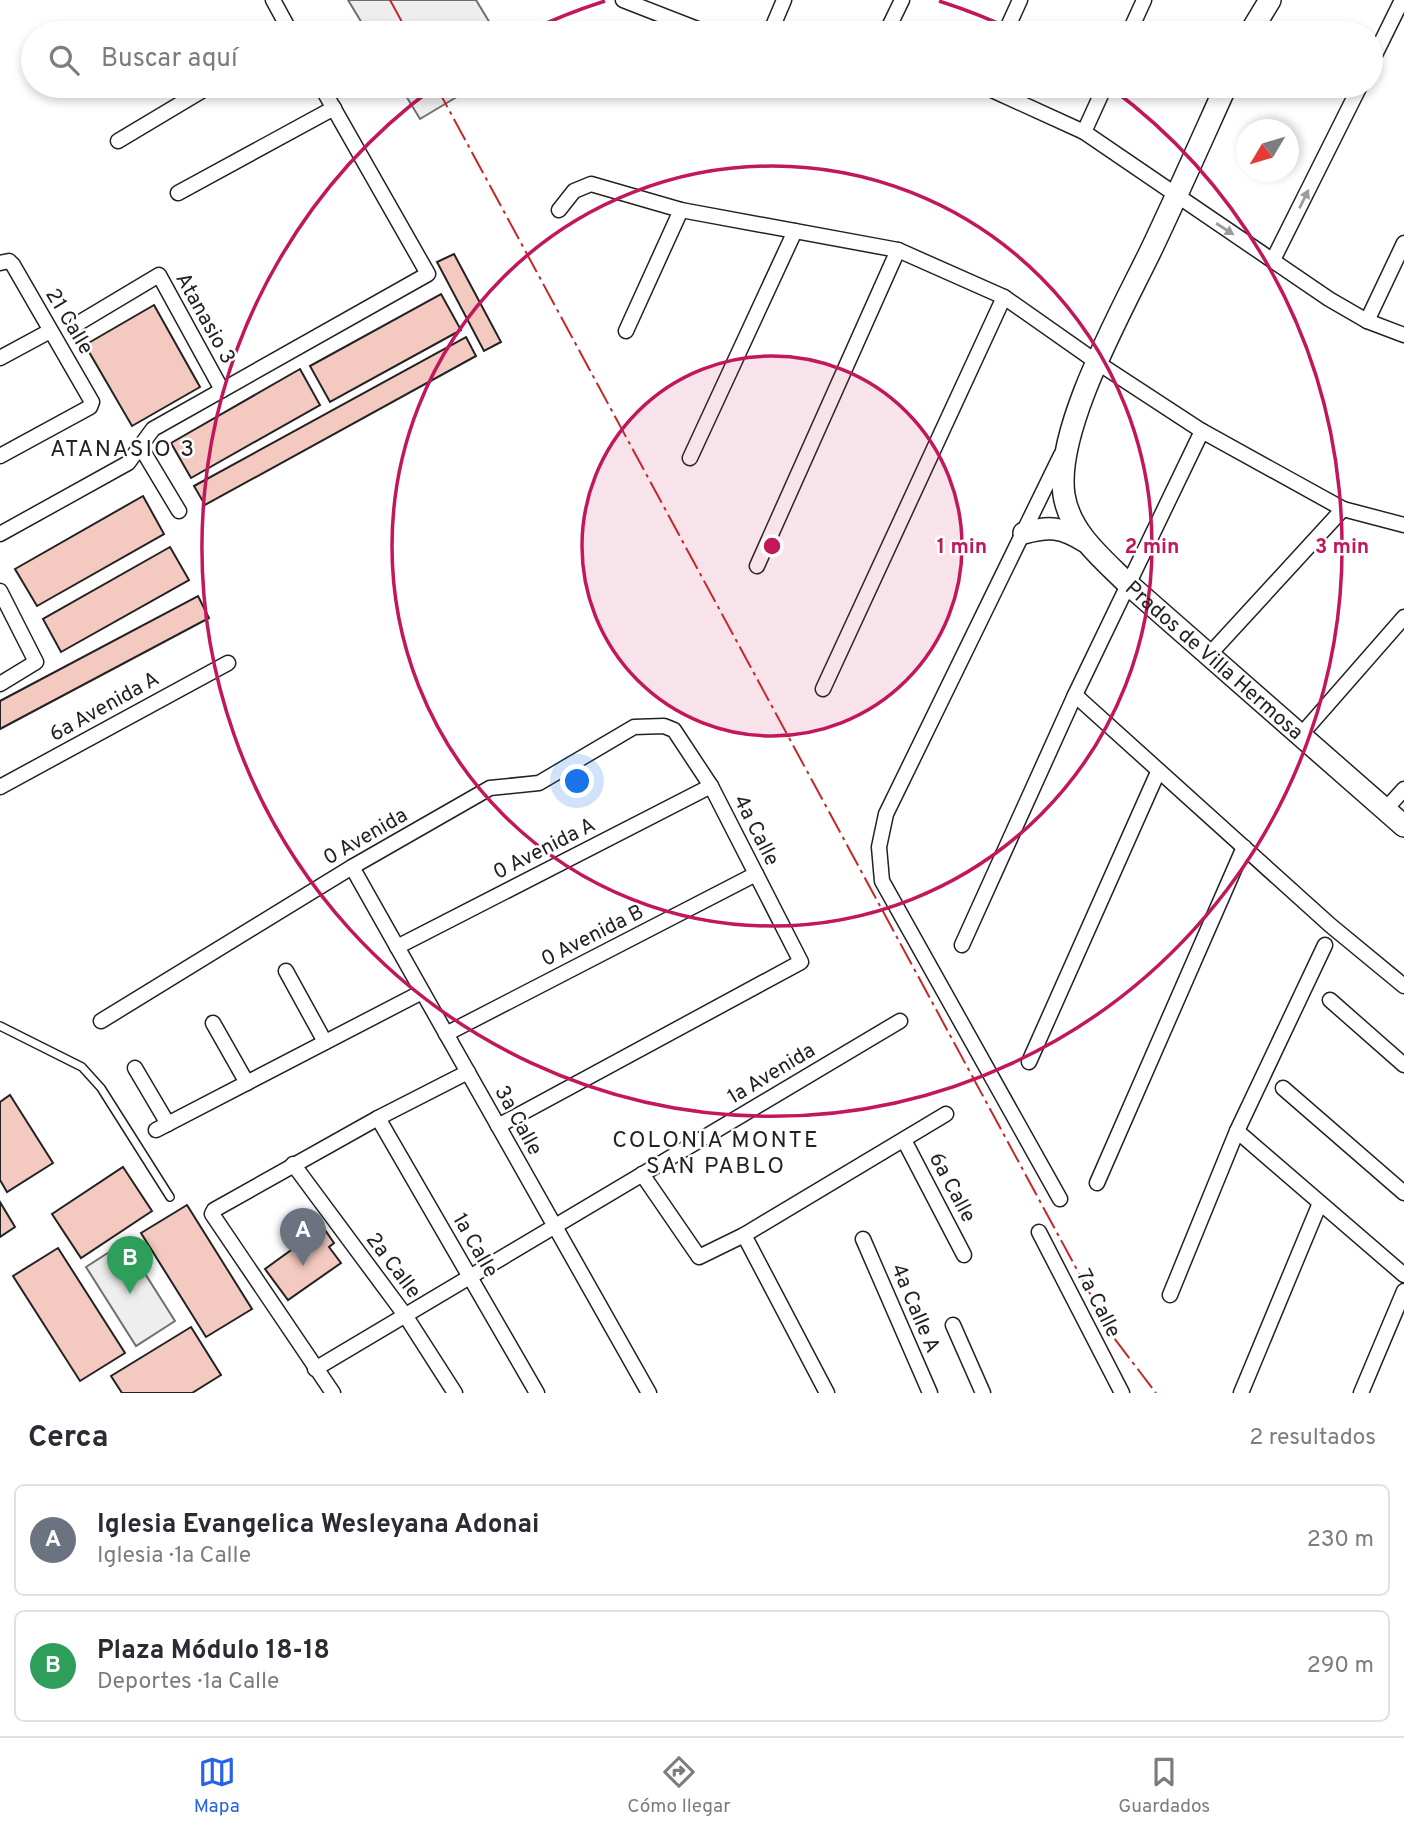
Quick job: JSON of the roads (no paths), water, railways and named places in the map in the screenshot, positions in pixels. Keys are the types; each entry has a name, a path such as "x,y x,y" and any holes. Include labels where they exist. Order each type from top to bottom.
{"main road":[{"path":"1257,21 1270,0"},
{"name":"Prados de Villa Hermosa","path":"1221,98 1098,363 1066,444 1064,494 1068,512 1087,543 1128,584 1404,826"},
{"path":"1024,533 1045,527 1060,528 1087,543"}],"street":[{"path":"273,0 284,21"},
{"path":"623,0 658,7 684,21"},
{"path":"775,21 784,0"},
{"path":"892,21 902,0"},
{"path":"1010,21 1020,0"},
{"path":"1134,21 1143,0"},
{"path":"1383,39 1402,0"},
{"path":"118,141 190,98"},
{"path":"0,534 128,463 153,429 428,274 328,98"},
{"path":"1009,98 1084,132 1320,293 1367,321 1404,335"},
{"path":"1084,132 1100,98"},
{"path":"1273,260 1354,98"},
{"path":"178,192 334,108"},
{"path":"559,210 574,191 591,184 681,210 898,250 1004,297 1202,431 1343,509 1404,525"},
{"path":"626,331 681,210"},
{"path":"690,458 794,231"},
{"path":"1367,321 1404,243"},
{"path":"757,566 898,250"},
{"name":"21 Calle","path":"0,456 90,407 90,395 13,265 2,262"},
{"name":"Atanasio 3","path":"76,324 159,275 222,390"},
{"path":"823,689 1004,297"},
{"path":"0,358 50,331"},
{"path":"962,945 1075,695 1202,431"},
{"path":"1060,1199 882,881 879,864 886,814 1066,444"},
{"path":"140,446 180,511"},
{"path":"1208,656 1343,509"},
{"path":"0,591 36,662 0,684"},
{"path":"1300,736 1404,617"},
{"name":"6a Avenida A","path":"0,787 228,663"},
{"path":"1075,695 1330,925 1404,986"},
{"name":"4a Calle","path":"498,1126 802,962 711,786 674,730 664,726"},
{"name":"0 Avenida","path":"101,1021 352,867 490,788 538,783 634,727 664,726"},
{"path":"1029,1062 1158,772"},
{"name":"0 Avenida A","path":"397,947 711,786"},
{"path":"1385,810 1404,789"},
{"path":"1097,1183 1244,847"},
{"name":"3a Calle","path":"352,867 649,1393"},
{"name":"0 Avenida B","path":"446,1034 756,874"},
{"path":"1170,1295 1237,1131 1325,945"},
{"path":"286,971 325,1042"},
{"path":"135,1068 162,1127 422,992"},
{"path":"1330,1000 1404,1065"},
{"name":"1a Avenida","path":"315,1369 900,1021"},
{"path":"213,1023 247,1083"},
{"path":"333,1393 212,1219 214,1210 293,1164 468,1072"},
{"path":"1283,1088 1404,1193"},
{"path":"642,1174 696,1256 702,1256 744,1235 946,1114"},
{"name":"1a Calle","path":"378,1118 537,1393"},
{"path":"1237,1131 1404,1275"},
{"name":"6a Calle","path":"904,1140 964,1255"},
{"name":"2a Calle","path":"293,1164 405,1315 455,1393"},
{"path":"1241,1393 1320,1203"},
{"name":"7a Calle","path":"1039,1233 1120,1392"},
{"path":"744,1235 827,1393"},
{"name":"4a Calle A","path":"863,1239 930,1393"},
{"path":"1361,1393 1404,1291"},
{"path":"953,1325 983,1393"}],"lane":[{"path":"0,1026 82,1067 101,1088 170,1197"}],"place":[{"name":"Iglesia Evangelica Wesleyana Adonai","path":"303,1266"},
{"name":"Plaza Módulo 18-18","path":"130,1294"}],"district":[{"name":"ATANASIO 3","path":"123,448"},
{"name":"COLONIA MONTE SAN PABLO","path":"716,1152"}]}
